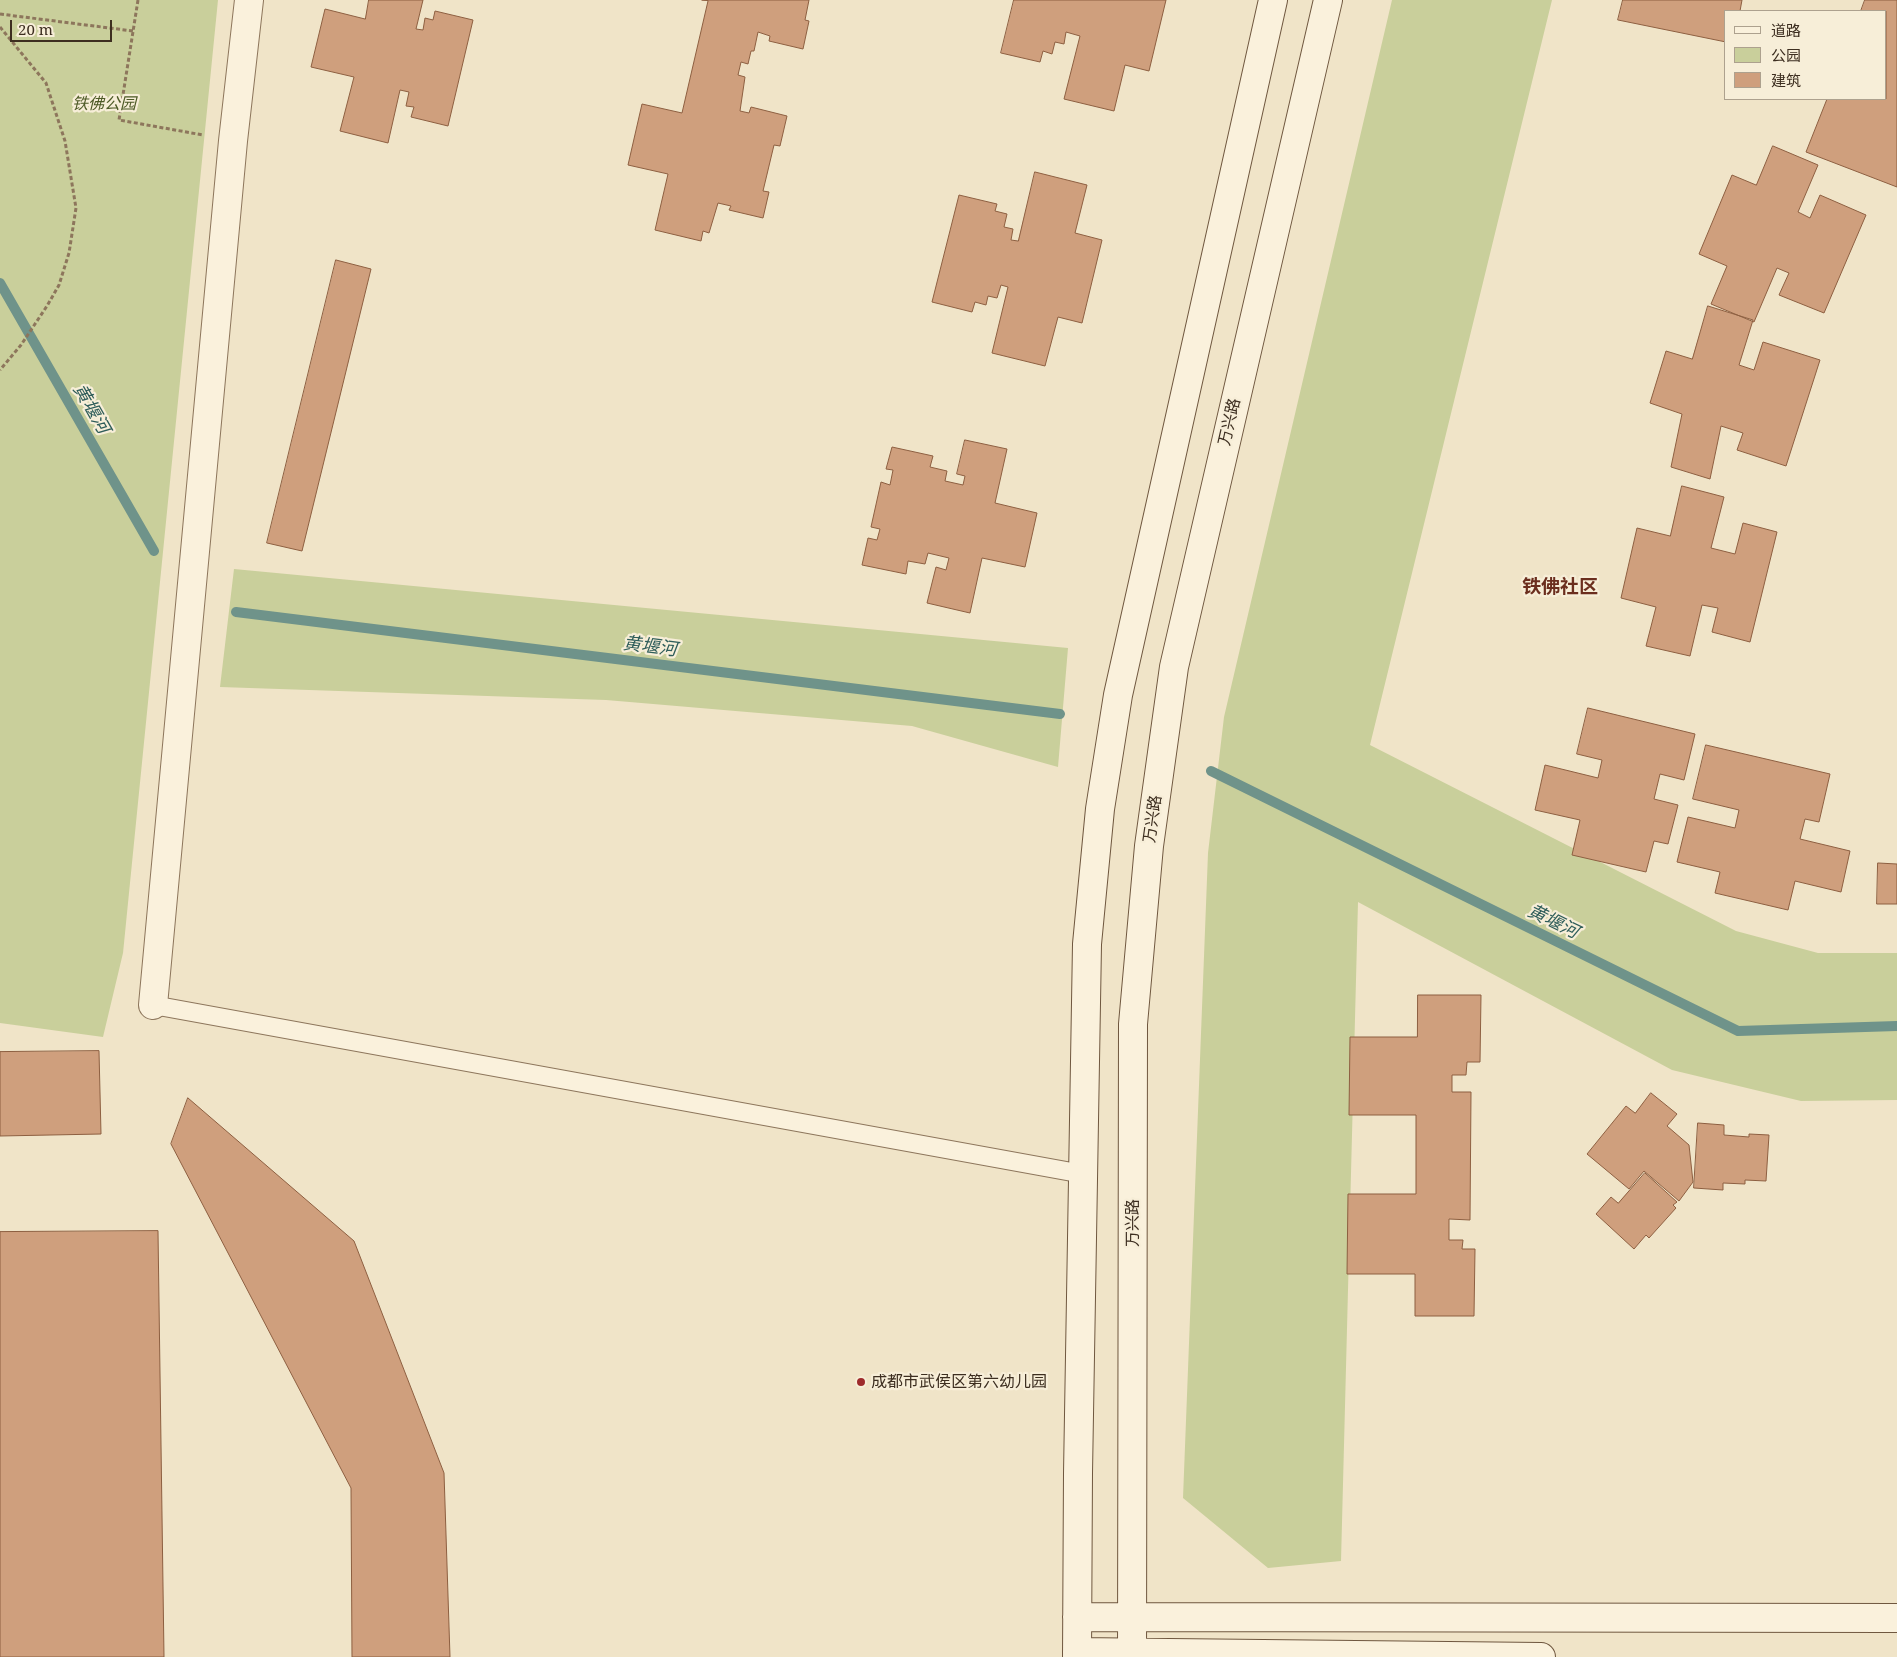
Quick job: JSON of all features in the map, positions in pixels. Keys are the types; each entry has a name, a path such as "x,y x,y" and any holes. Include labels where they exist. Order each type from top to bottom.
{"main road":[{"path":"153,1005 233,141 248,0"},
{"path":"1273,0 1118,695 1100,809 1087,944 1078,1655 1541,1657"},
{"name":"万兴路","path":"1132,1655 1133,1024 1149,846 1174,667 1328,0"},
{"path":"1077,1617 1897,1618"}],"lane":[{"path":"153,1005 1083,1174"}],"path":[{"path":"138,0 119,120 233,141"},
{"path":"0,14 133,31"},
{"path":"0,27 46,83 65,141 76,208 69,253 59,285 21,345 0,370"}],"green space":[{"name":"铁佛公园","path":"0,0 218,0 123,953 103,1037 0,1023"},
{"path":"1392,0 1552,0 1370,745 1736,931 1818,953 1897,953 1897,1100 1801,1101 1672,1070 1358,902 1341,1561 1268,1568 1183,1498 1208,853 1224,717"},
{"path":"234,569 1068,648 1058,767 912,726 606,700 220,687"}],"building":[{"path":"369,0 423,0 416,29 423,30 425,18 433,20 435,11 473,20 448,126 411,117 414,107 406,106 409,92 400,90 388,143 340,131 354,77 311,67 325,9 365,19"},
{"path":"702,0 809,0 805,20 809,21 803,49 769,41 770,36 758,32 754,51 751,51 748,64 741,62 738,75 745,77 740,111 749,113 751,107 787,116 780,146 774,145 763,191 769,192 763,218 729,210 731,206 718,203 709,233 703,231 701,241 655,230 668,174 628,165 642,104 682,113 708,1"},
{"path":"1014,0 1166,0 1149,71 1125,65 1114,111 1064,99 1080,36 1066,32 1064,44 1055,42 1052,54 1043,51 1040,62 1001,53"},
{"path":"1623,0 1742,0 1740,10 1724,10 1724,42 1618,20"},
{"path":"1865,0 1897,0 1897,187 1806,152 1827,100 1887,100 1887,10 1861,10"},
{"path":"1773,146 1818,165 1798,212 1810,218 1820,195 1866,215 1824,313 1779,295 1789,273 1777,268 1754,322 1711,304 1727,266 1699,254 1732,175 1756,185"},
{"path":"1035,172 1087,185 1075,233 1102,240 1082,323 1058,317 1045,366 992,353 1008,287 1001,285 997,298 988,296 986,305 975,302 972,312 932,302 959,195 997,204 995,211 1007,214 1004,227 1013,229 1011,240 1018,241"},
{"path":"336,260 371,269 302,551 267,543"},
{"path":"1708,306 1753,320 1739,365 1754,370 1763,342 1820,360 1786,466 1737,450 1743,433 1721,426 1710,479 1671,467 1682,414 1650,403 1666,351 1692,359"},
{"path":"965,440 1007,449 995,503 1037,513 1025,567 982,558 970,613 927,603 936,567 946,570 949,558 928,553 925,564 908,561 906,574 862,565 868,538 877,540 880,529 871,527 881,482 890,485 893,470 886,469 892,447 933,456 930,467 947,471 945,481 963,485 965,476 957,474"},
{"path":"1682,486 1724,497 1711,548 1735,554 1743,523 1777,532 1750,642 1712,632 1718,608 1702,605 1690,656 1646,646 1656,607 1621,598 1637,528 1670,536"},
{"path":"1588,708 1695,734 1684,780 1660,774 1654,799 1678,805 1668,844 1654,841 1646,872 1572,855 1580,820 1535,810 1545,765 1598,778 1602,760 1577,754"},
{"path":"1706,745 1830,774 1819,822 1805,819 1800,839 1850,851 1841,892 1795,881 1788,910 1715,893 1720,872 1677,862 1688,817 1735,828 1739,810 1693,799"},
{"path":"1878,863 1897,864 1897,904 1877,904"},
{"path":"1418,995 1481,995 1480,1062 1467,1062 1466,1075 1452,1075 1452,1092 1471,1092 1470,1220 1449,1219 1449,1240 1463,1240 1462,1249 1475,1249 1474,1316 1415,1316 1415,1274 1347,1274 1348,1194 1416,1194 1416,1115 1349,1115 1350,1037 1417,1037"},
{"path":"99,1051 101,1134 0,1136 0,1052"},
{"path":"1651,1093 1677,1114 1667,1126 1689,1145 1693,1182 1679,1201 1644,1171 1629,1189 1587,1154 1626,1106 1635,1113"},
{"path":"188,1098 354,1241 444,1473 450,1657 352,1657 351,1488 171,1144"},
{"path":"1698,1123 1724,1125 1724,1135 1749,1137 1749,1134 1769,1135 1766,1181 1745,1180 1745,1184 1723,1183 1723,1190 1694,1188"},
{"path":"1645,1173 1677,1202 1673,1205 1676,1208 1649,1238 1646,1235 1634,1249 1596,1214 1611,1197 1618,1203"},
{"path":"158,1231 164,1657 0,1657 0,1232"}],"waterway":[{"name":"黄堰河","path":"0,283 154,551"},
{"name":"黄堰河","path":"236,612 1060,714"},
{"name":"黄堰河","path":"1211,771 1738,1031 1897,1026"}],"place":[{"name":"成都市武侯区第六幼儿园","path":"861,1382"}],"district":[{"name":"铁佛社区","path":"1560,588"}]}
